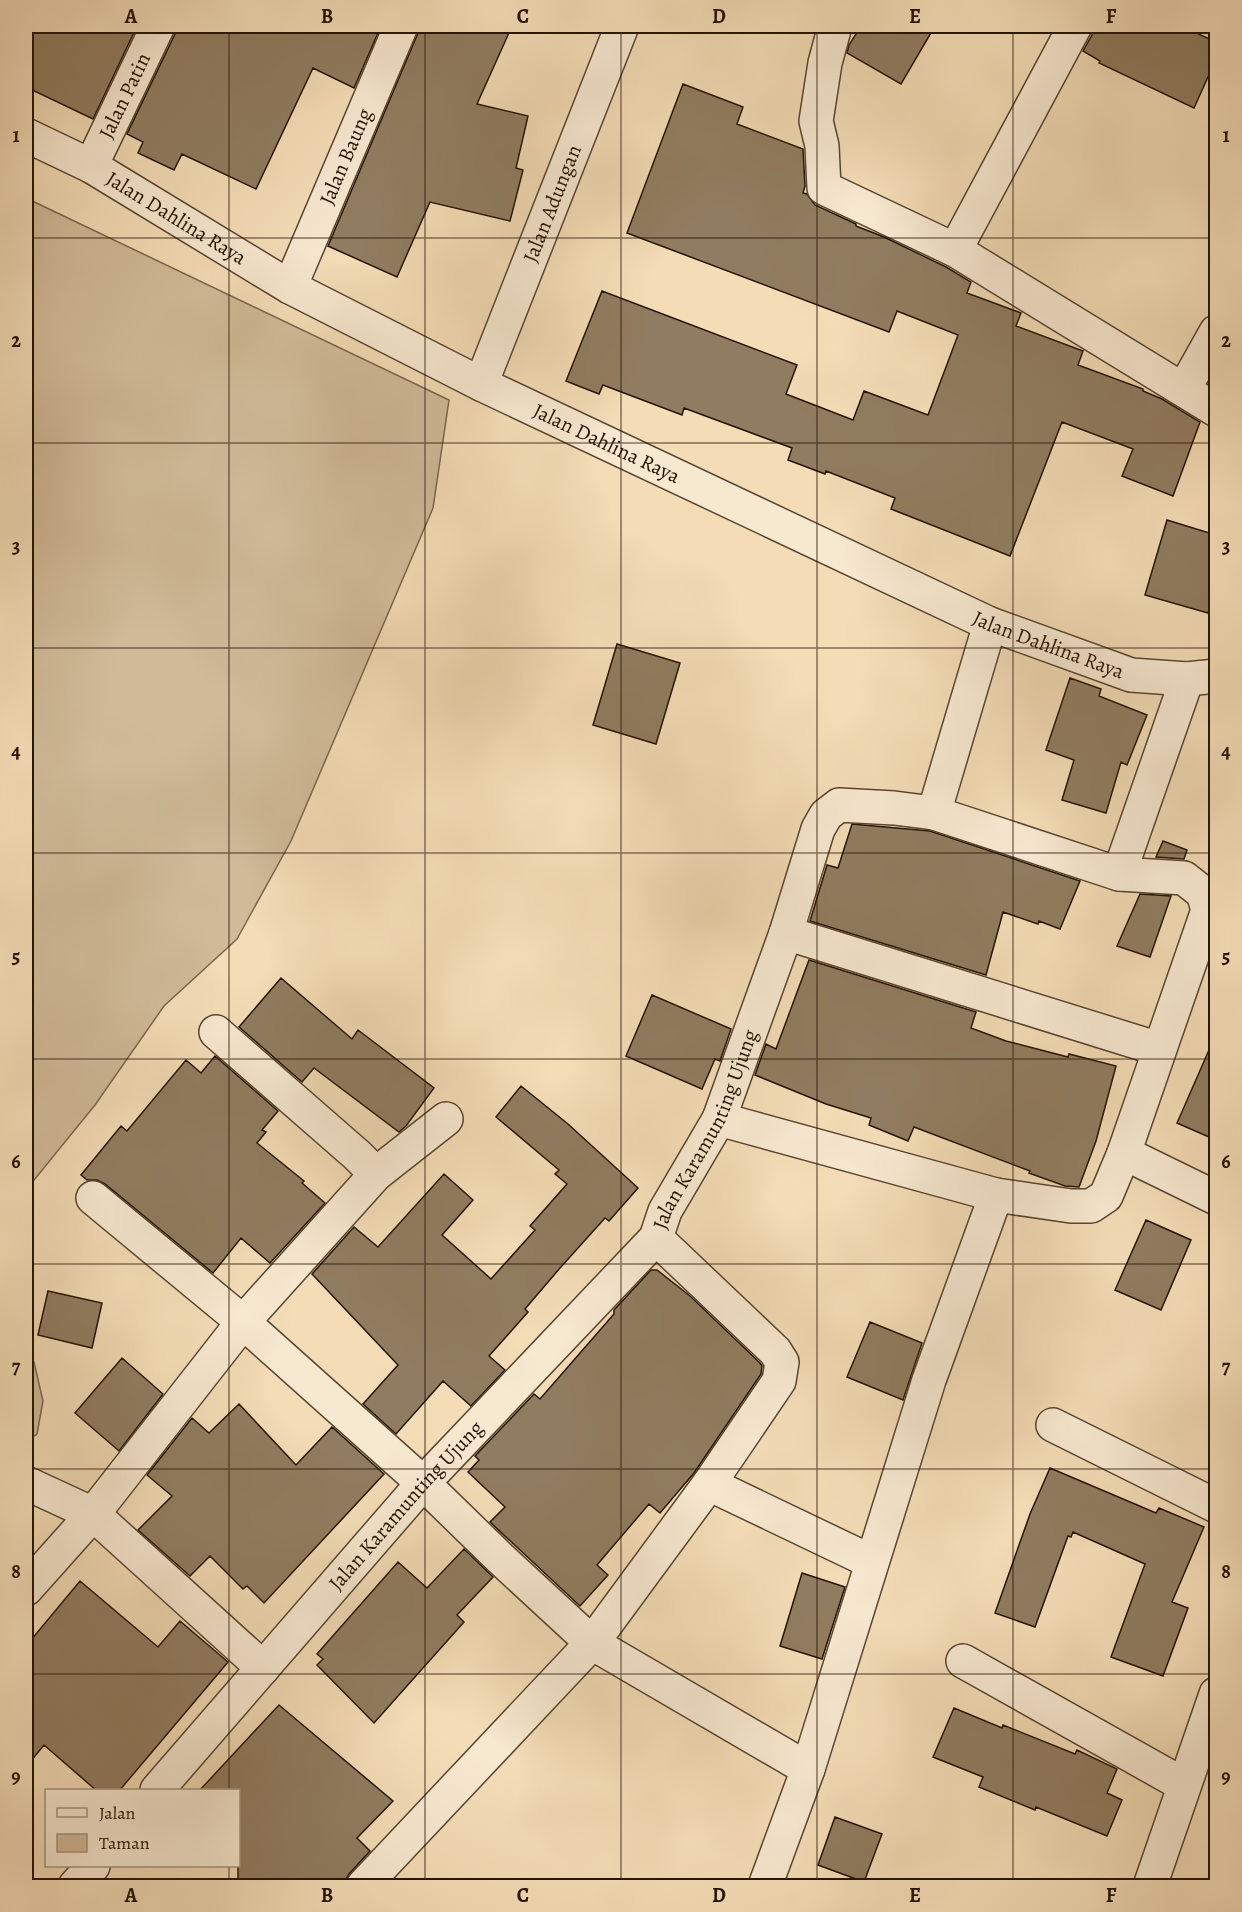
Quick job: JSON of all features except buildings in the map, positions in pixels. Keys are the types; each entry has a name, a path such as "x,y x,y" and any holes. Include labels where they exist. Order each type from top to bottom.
{"street":[{"name":"Jalan Patin","path":"91,166 158,26"},
{"name":"Jalan Baung","path":"290,287 401,26"},
{"name":"Jalan Adungan","path":"481,384 622,26"},
{"path":"835,26 825,63 816,121 822,146 824,188 955,250 1216,410"},
{"path":"955,250 1075,26"},
{"name":"Jalan Dahlina Raya","path":"26,135 91,166 290,287 481,384 990,624 1131,675 1202,677"},
{"path":"1184,389 1216,332"},
{"path":"934,813 990,624"},
{"path":"1119,874 1202,677"},
{"name":"Jalan Karamunting Ujung","path":"160,1789 423,1483 656,1238 665,1211 718,1119 786,933 818,829 826,815 839,805 934,813 1119,874 1184,878 1203,893 1208,910 1208,936 1159,1049 1124,1153 1106,1197 1091,1206 1071,1206 996,1195 718,1119"},
{"path":"786,933 1159,1049"},
{"path":"216,1032 376,1174"},
{"path":"26,1589 93,1514 243,1322 376,1174 446,1119"},
{"path":"1124,1153 1216,1198"},
{"path":"765,1887 808,1769 929,1380 996,1195"},
{"path":"93,1198 243,1322 423,1483 592,1643 808,1769"},
{"path":"363,1887 592,1643 709,1484 779,1381 782,1362 775,1351 656,1238"},
{"path":"1053,1425 1216,1506"},
{"path":"26,1483 93,1514 263,1668"},
{"path":"709,1484 872,1562"},
{"path":"963,1661 1184,1785"},
{"path":"1150,1887 1216,1694"},
{"path":"75,1887 92,1867"}],"green space":[{"path":"26,198 449,400 433,508 291,841 237,939 164,1006 95,1105 26,1190"},
{"path":"26,1351 34,1362 43,1401 37,1434 26,1442"}]}
